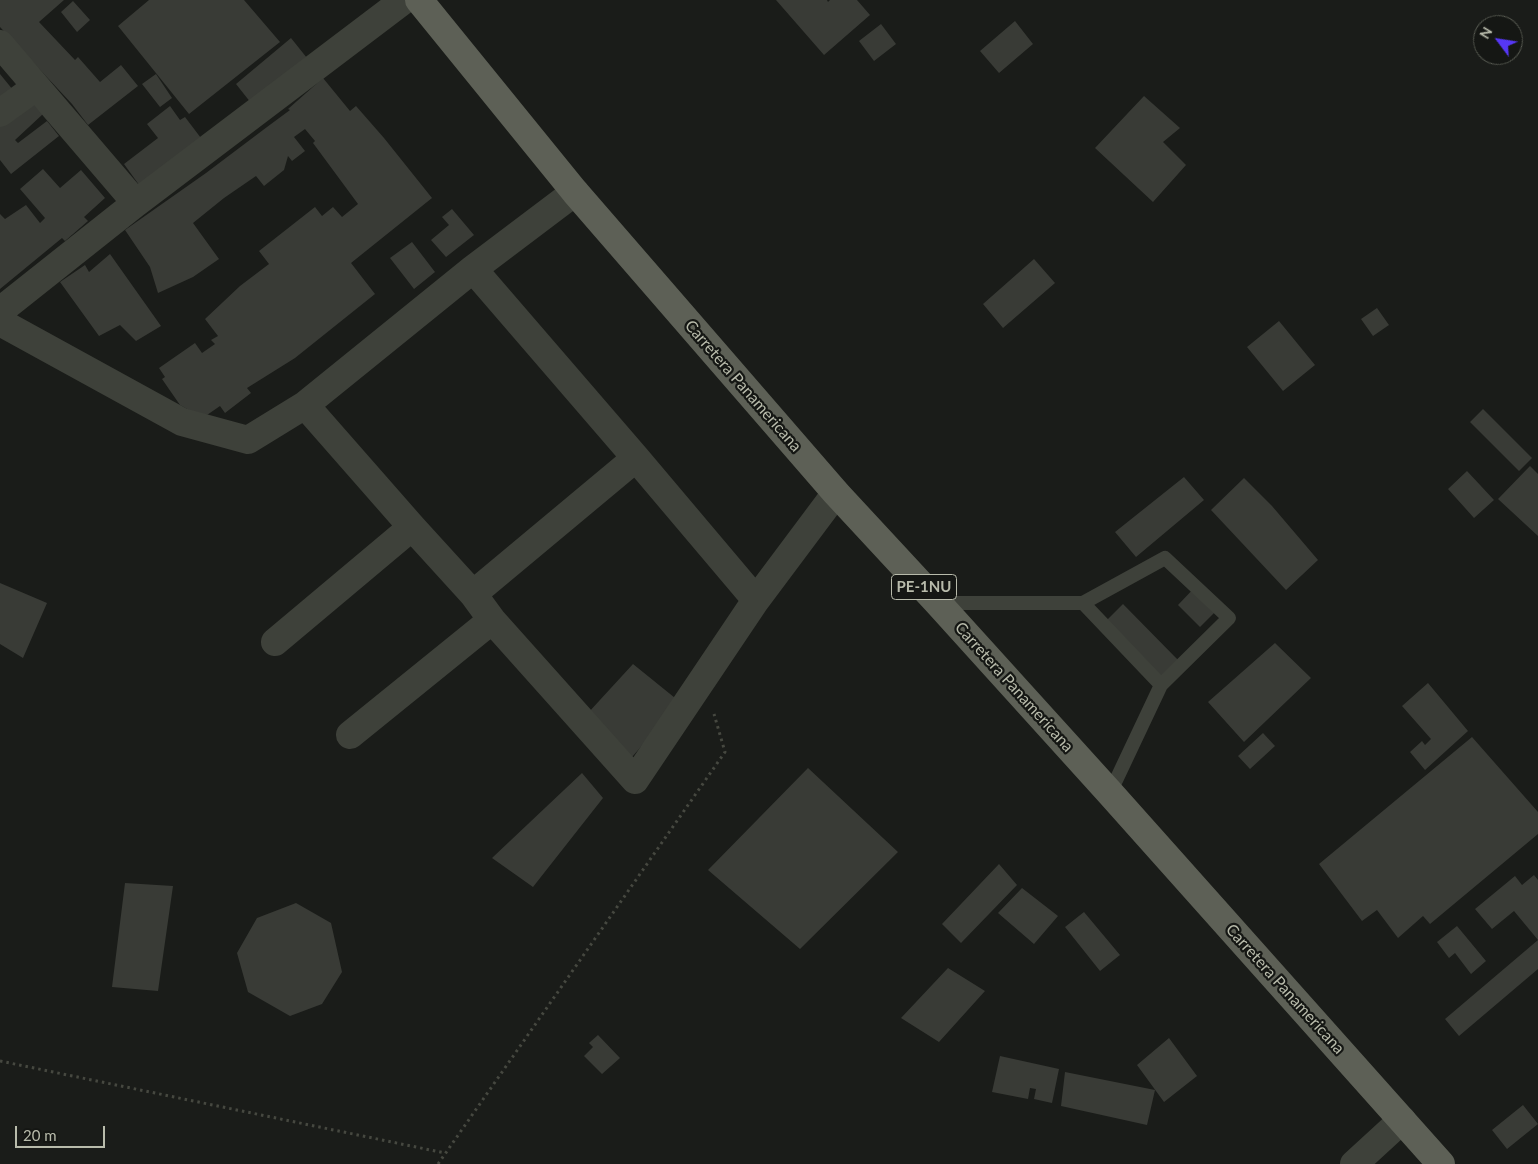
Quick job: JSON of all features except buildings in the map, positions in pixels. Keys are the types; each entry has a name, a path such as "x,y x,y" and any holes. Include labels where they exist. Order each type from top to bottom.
{"main road":[{"name":"Carretera Panamericana","path":"418,0 575,192 836,493 1110,793 1441,1164"}],"street":[{"path":"0,311 136,204 404,0"},
{"path":"0,44 136,204"},
{"path":"0,114 36,87"},
{"path":"0,322 182,422 248,440 305,406 473,270 575,192"},
{"path":"473,270 756,600"},
{"path":"305,406 412,528 473,594 492,620 635,780 756,600 836,493"},
{"path":"473,594 636,458"},
{"path":"275,642 412,528"},
{"path":"350,734 492,620"},
{"path":"1354,1164 1402,1120"}],"lane":[{"path":"938,603 1083,603 1165,558 1229,618 1160,685 1110,793"},
{"path":"1083,603 1160,685"}],"path":[{"path":"438,1164 725,752 704,678"},
{"path":"0,1061 445,1153"}]}
